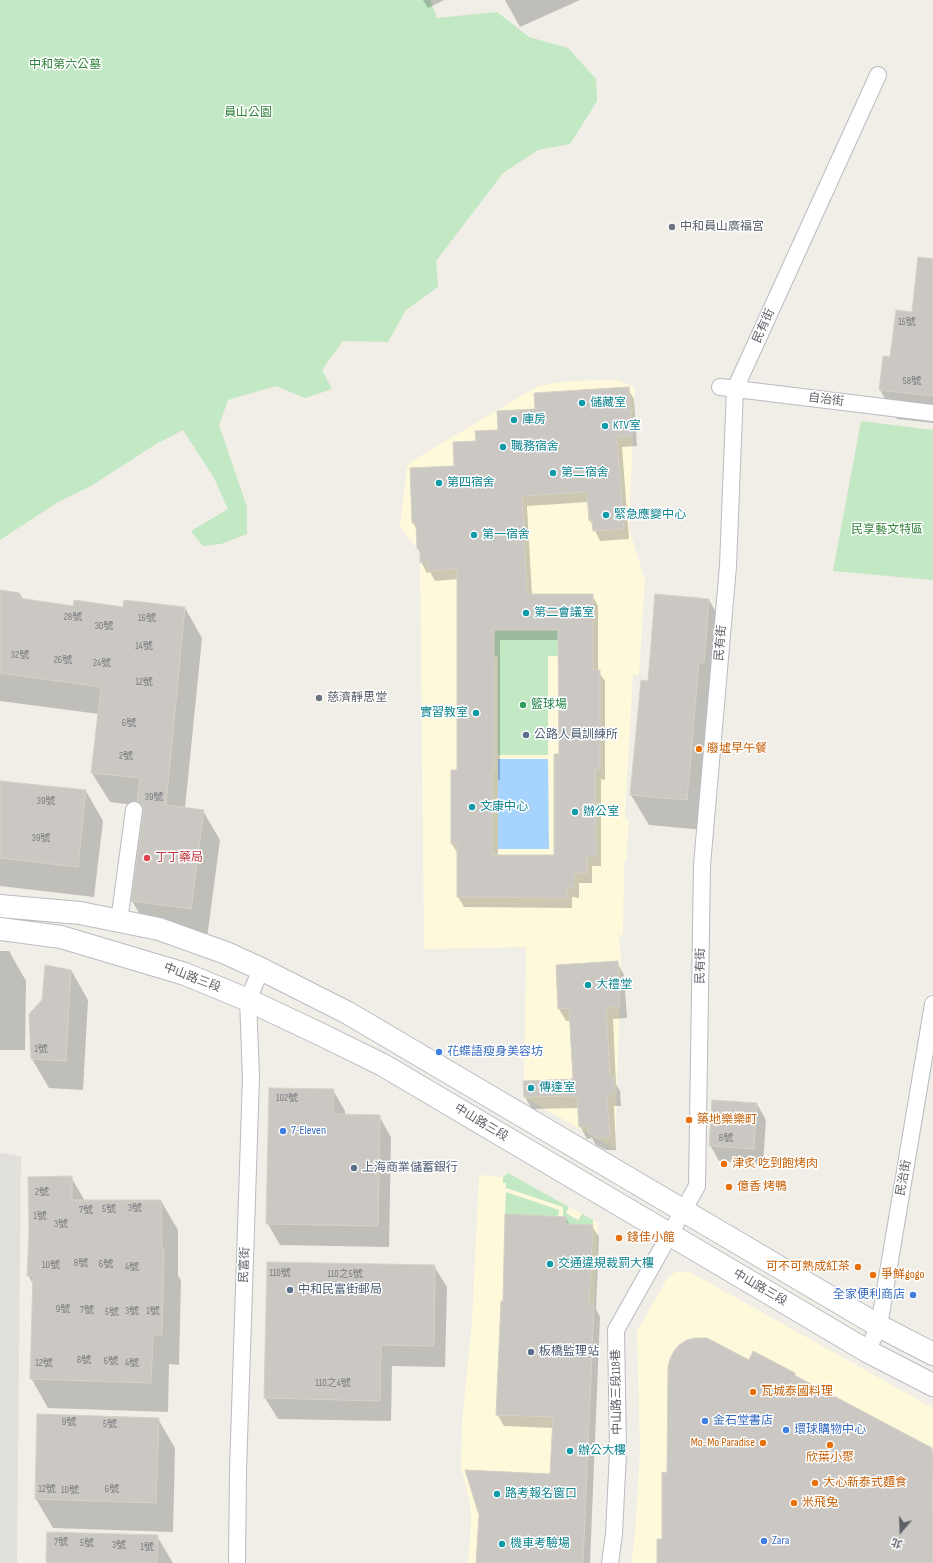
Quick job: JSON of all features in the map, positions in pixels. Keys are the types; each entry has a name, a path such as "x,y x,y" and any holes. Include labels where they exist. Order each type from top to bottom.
{"main road":[{"path":"0,906 80,913 159,929 226,953 261,969 348,1013 879,1326 933,1354"},
{"name":"中山路三段","path":"0,929 61,937 127,955 185,974 248,1000 383,1065 867,1351 933,1385"}],"street":[{"name":"民有街","path":"669,1235 697,1186 702,865 728,566 728,388 878,75"},
{"name":"自治街","path":"728,388 933,413"},
{"path":"119,921 134,810"},
{"name":"民富街","path":"237,1563 238,1462 251,1077 248,1000 261,969"},
{"name":"民治街","path":"867,1351 879,1326 933,1004"},
{"name":"中山路三段118巷","path":"610,1563 614,1534 618,1452 616,1330 669,1235"}],"shaded area":[{"name":"公路人員訓練所","path":"618,380 635,387 629,528 645,578 639,675 633,675 626,795 625,819 629,819 626,861 624,862 623,935 619,935 621,961 615,1149 524,1096 526,947 424,949 420,552 400,527 407,466 412,461 538,386 567,381"},
{"path":"0,1153 21,1156 17,1563 0,1563"},
{"name":"板橋監理站","path":"508,1173 598,1223 583,1563 468,1563 471,1522 470,1503 461,1467 462,1422 472,1322 479,1175 503,1177"},
{"name":"環球購物中心","path":"677,1271 690,1272 933,1408 933,1563 631,1563 635,1535 640,1452 637,1331 668,1277"}],"green space":[{"path":"0,0 430,0 437,18 497,12 529,37 568,48 596,79 597,101 570,144 538,150 503,173 436,261 438,287 406,310 388,342 343,341 322,370 332,389 305,398 276,386 228,400 219,425 247,507 247,534 221,544 203,546 191,531 228,509 214,478 183,430 156,444 91,486 58,502 0,540"},
{"name":"民享藝文特區","path":"861,421 933,430 933,580 833,571"},
{"name":"籃球場","path":"494,630 558,630 559,656 548,656 548,755 498,755 498,656 494,656"},
{"path":"508,1173 569,1207 566,1213 578,1220 582,1214 593,1220 593,1225 566,1224 566,1217 563,1217 563,1207 506,1188 506,1183 503,1183 503,1177"},
{"path":"506,1192 559,1210 558,1217 505,1214"}],"water":[{"path":"498,759 548,759 549,849 498,849"}],"building":[{"path":"918,257 933,259 933,396 879,390 883,356 890,357 896,310 912,312"},
{"path":"629,387 632,436 617,437 624,529 593,531 592,520 589,521 587,492 522,496 527,594 593,594 593,670 600,670 600,769 595,769 596,856 587,856 587,873 574,873 574,888 567,887 567,898 457,897 457,844 451,844 451,770 457,770 457,569 428,571 428,561 420,563 420,552 417,548 416,523 412,523 410,468 454,466 453,442 476,441 475,431 498,430 497,411 535,409 534,393","holes":["494,630 558,630 559,754 554,754 554,855 492,855 492,770 495,770"]},
{"path":"0,590 20,593 19,598 73,606 74,600 123,607 124,600 185,607 166,805 204,810 191,909 131,901 143,811 143,806 137,801 140,778 91,773 101,687 0,673"},
{"path":"655,594 709,599 704,663 699,662 687,800 630,795 641,680 648,681"},
{"path":"0,781 86,790 78,867 0,858"},
{"path":"618,961 620,1006 606,1007 610,1077 614,1077 614,1094 607,1094 610,1138 598,1138 588,1133 588,1126 579,1127 577,1096 524,1097 523,1081 573,1079 569,1008 558,1009 556,965"},
{"path":"45,965 71,970 66,1061 31,1059 29,1014 42,1000"},
{"path":"269,1088 334,1089 333,1114 380,1115 378,1226 266,1224"},
{"path":"712,1100 757,1103 754,1149 709,1146"},
{"path":"72,1176 72,1200 161,1200 162,1249 164,1249 162,1335 153,1335 151,1383 30,1379 33,1276 27,1276 29,1232 28,1177"},
{"name":"板橋監理站","path":"505,1214 566,1217 566,1224 593,1225 589,1305 594,1305 583,1563 476,1563 479,1515 465,1470 550,1474 553,1417 496,1415 501,1301 503,1301"},
{"path":"267,1262 435,1265 434,1346 381,1345 380,1401 264,1398"},
{"name":"環球購物中心","path":"707,1338 749,1360 753,1351 795,1373 794,1375 932,1448 933,1563 657,1563 657,1539 662,1539 662,1472 667,1473 668,1367 674,1351 679,1345 687,1340"},
{"path":"37,1414 159,1418 156,1503 35,1499"},
{"path":"47,1532 158,1535 157,1563 46,1562"}],"place":[{"name":"中和員山廣福宮","path":"672,227"},
{"name":"儲藏室","path":"582,403"},
{"name":"庫房","path":"514,420"},
{"name":"KTV室","path":"605,426"},
{"name":"職務宿舍","path":"503,447"},
{"name":"第二宿舍","path":"553,473"},
{"name":"第四宿舍","path":"439,483"},
{"name":"緊急應變中心","path":"606,515"},
{"name":"第一宿舍","path":"474,535"},
{"name":"第二會議室","path":"526,613"},
{"name":"慈濟靜思堂","path":"319,698"},
{"name":"籃球場","path":"523,705"},
{"name":"實習教室","path":"476,713"},
{"name":"公路人員訓練所","path":"526,735"},
{"name":"廢墟早午餐","path":"699,749"},
{"name":"文康中心","path":"472,807"},
{"name":"辦公室","path":"575,812"},
{"name":"丁丁藥局","path":"147,858"},
{"name":"大禮堂","path":"588,985"},
{"name":"花蝶語瘦身美容坊","path":"439,1052"},
{"name":"傳達室","path":"531,1088"},
{"name":"築地樂樂町","path":"689,1120"},
{"name":"7-Eleven","path":"283,1131"},
{"name":"津炙 吃到飽烤肉","path":"724,1164"},
{"name":"上海商業儲蓄銀行","path":"354,1168"},
{"name":"億香 烤鴨","path":"729,1187"},
{"name":"錢佳小館","path":"619,1238"},
{"name":"交通違規裁罰大樓","path":"550,1264"},
{"name":"可不可熟成紅茶","path":"858,1267"},
{"name":"爭鮮gogo","path":"873,1275"},
{"name":"中和民富街郵局","path":"290,1290"},
{"name":"全家便利商店","path":"913,1295"},
{"name":"板橋監理站","path":"531,1352"},
{"name":"瓦城泰國料理","path":"753,1392"},
{"name":"金石堂書店","path":"705,1421"},
{"name":"環球購物中心","path":"786,1430"},
{"name":"Mo-Mo Paradise","path":"763,1443"},
{"name":"欣葉小聚","path":"830,1445"},
{"name":"辦公大樓","path":"570,1451"},
{"name":"大心新泰式麵食","path":"815,1483"},
{"name":"路考報名窗口","path":"497,1494"},
{"name":"米飛兔","path":"794,1503"},
{"name":"Zara","path":"764,1541"},
{"name":"機車考驗場","path":"502,1544"}],"park label":[{"name":"中和第六公墓","path":"65,65"},
{"name":"員山公園","path":"248,113"}]}
